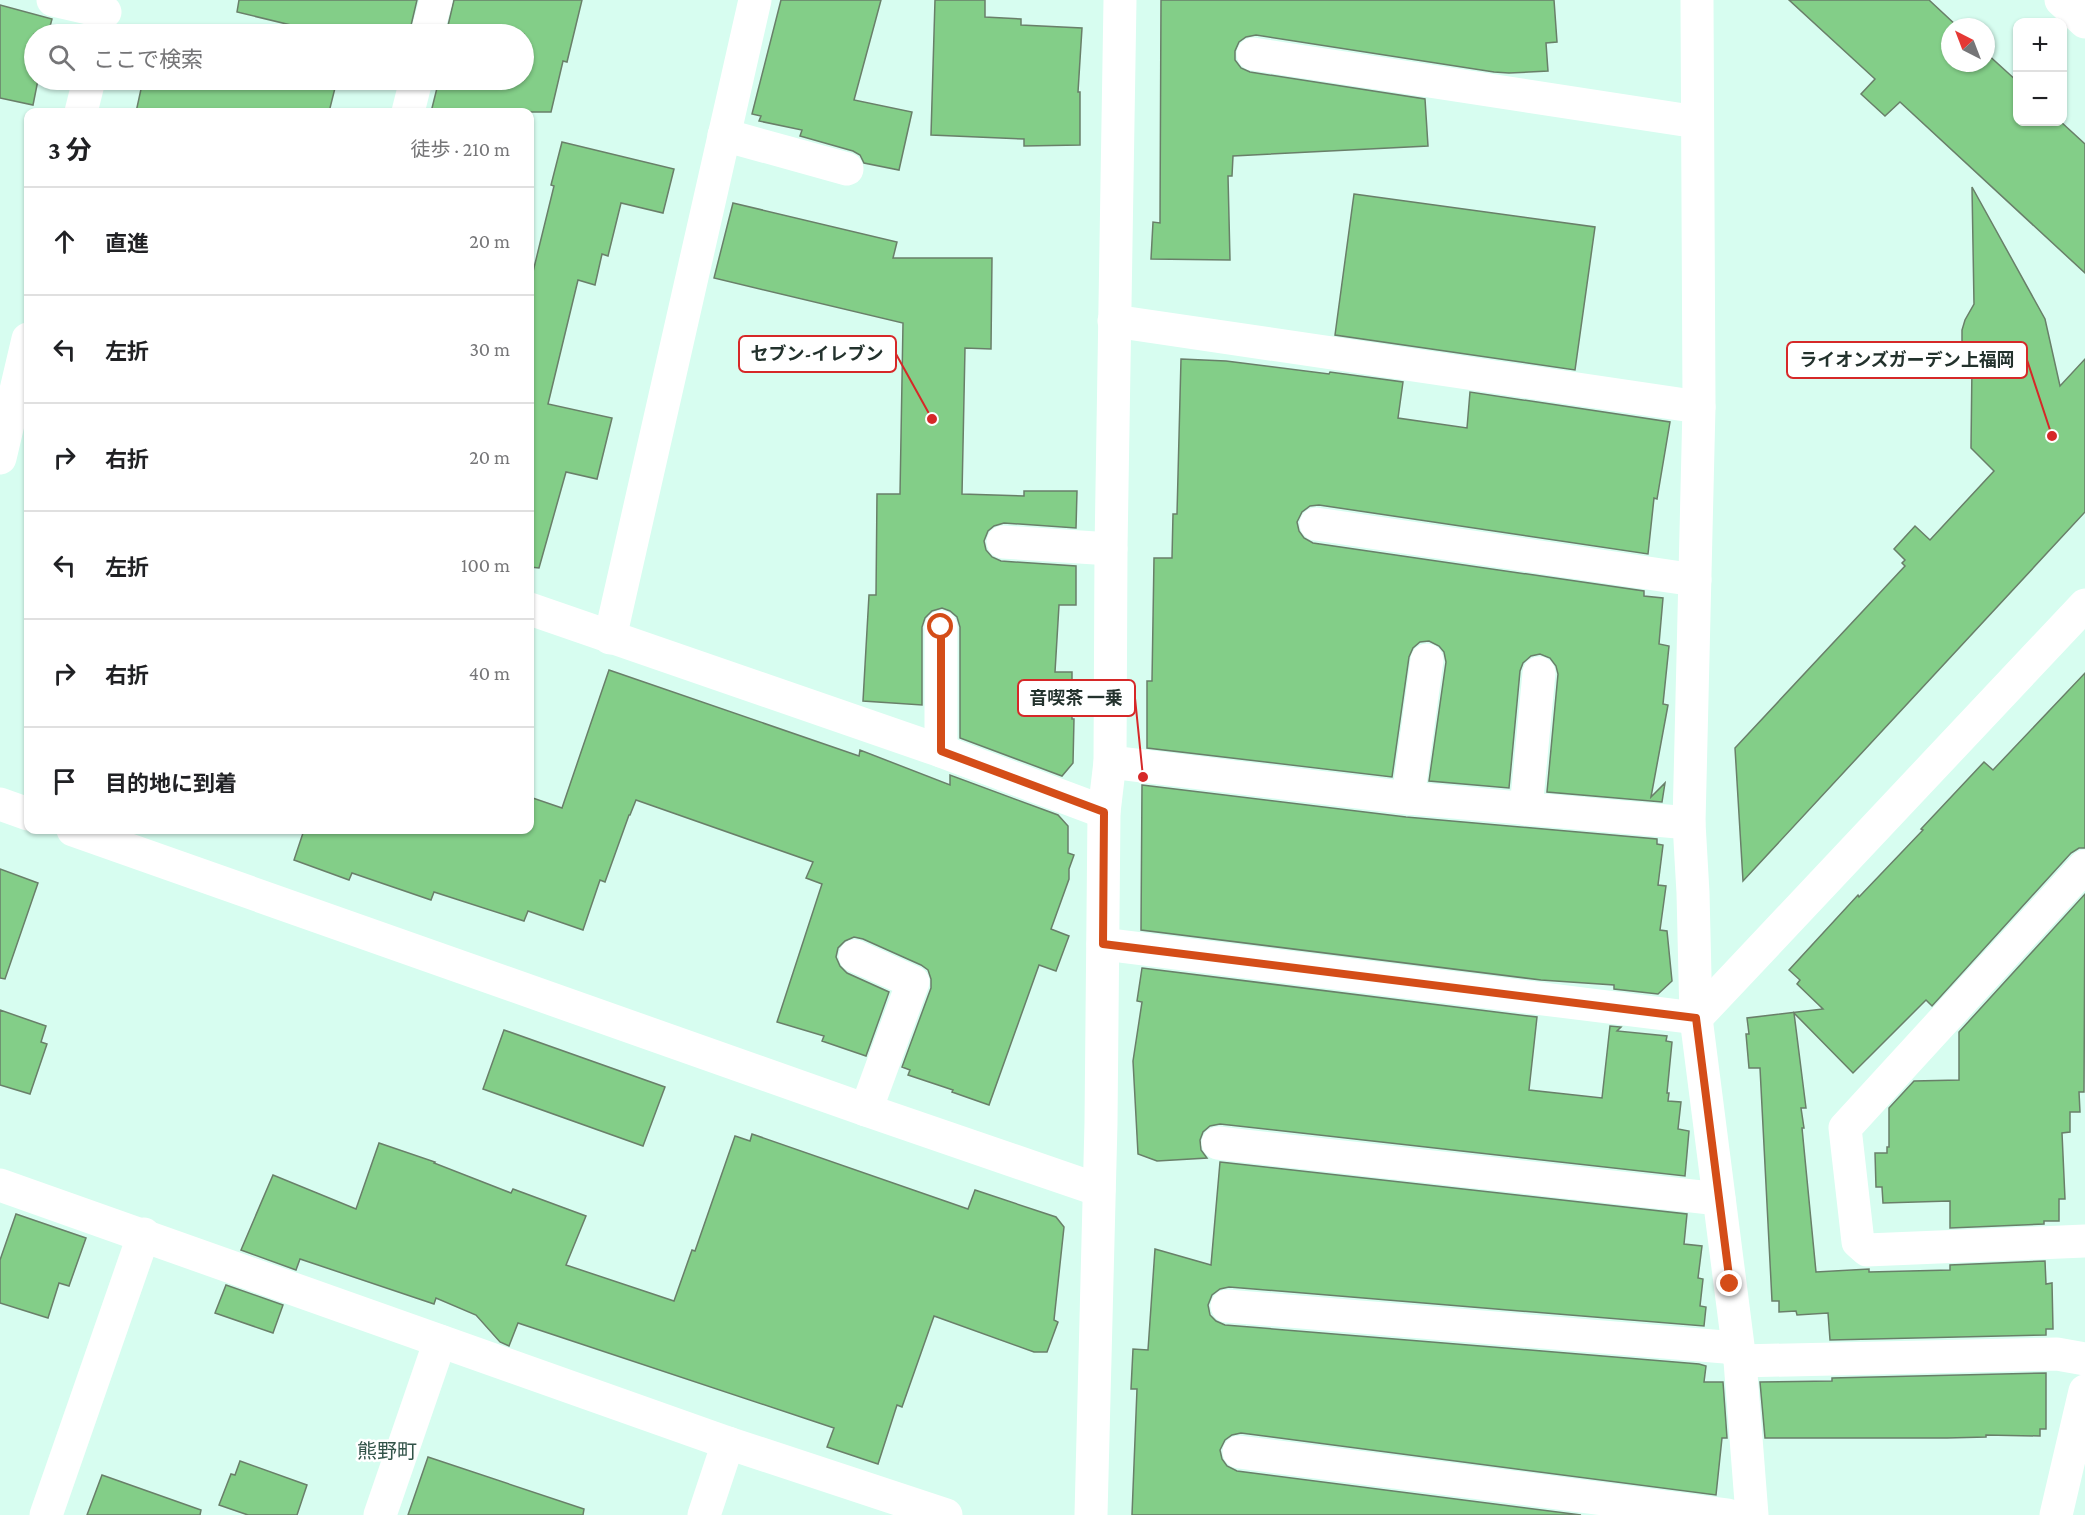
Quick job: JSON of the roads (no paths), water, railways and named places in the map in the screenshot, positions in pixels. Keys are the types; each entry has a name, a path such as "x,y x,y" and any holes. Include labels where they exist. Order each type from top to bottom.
{"street":[{"path":"53,0 104,15"},
{"path":"430,24 436,0"},
{"path":"610,638 755,0"},
{"path":"1091,1515 1099,1190 1104,812 1110,762 1120,0"},
{"path":"1697,0 1699,407 1689,824 1696,1018 1739,1355 1752,1515"},
{"path":"2061,0 2085,22"},
{"path":"1253,54 1697,122"},
{"path":"82,108 86,90"},
{"path":"409,108 414,90"},
{"path":"724,135 847,169"},
{"path":"1114,321 1699,407"},
{"path":"0,458 12,427 24,361"},
{"path":"1316,524 1695,580"},
{"path":"1003,542 1111,549"},
{"path":"1696,1018 2085,604"},
{"path":"534,610 941,751 1104,812"},
{"path":"941,627 941,751"},
{"path":"1408,798 1427,660"},
{"path":"1526,809 1539,673"},
{"path":"1110,762 1408,798 1689,824"},
{"path":"0,804 24,813"},
{"path":"84,834 1099,1190"},
{"path":"2085,866 1845,1128 1858,1242 1867,1250 2085,1241"},
{"path":"1103,944 1696,1018"},
{"path":"855,956 913,982 866,1110"},
{"path":"1218,1143 1719,1199"},
{"path":"0,1185 144,1234 728,1443 946,1515"},
{"path":"46,1515 144,1234"},
{"path":"1227,1306 1739,1355 2057,1354 2085,1359"},
{"path":"380,1515 440,1341"},
{"path":"2067,1503 2085,1391"},
{"path":"704,1515 728,1443"},
{"path":"1239,1452 1728,1515"}],"place":[{"name":"セブン-イレブン","path":"932,419"},
{"name":"ライオンズガーデン上福岡","path":"2052,436"},
{"name":"音喫茶 一乗","path":"1143,777"}],"district":[{"name":"熊野町","path":"387,1451"}]}
